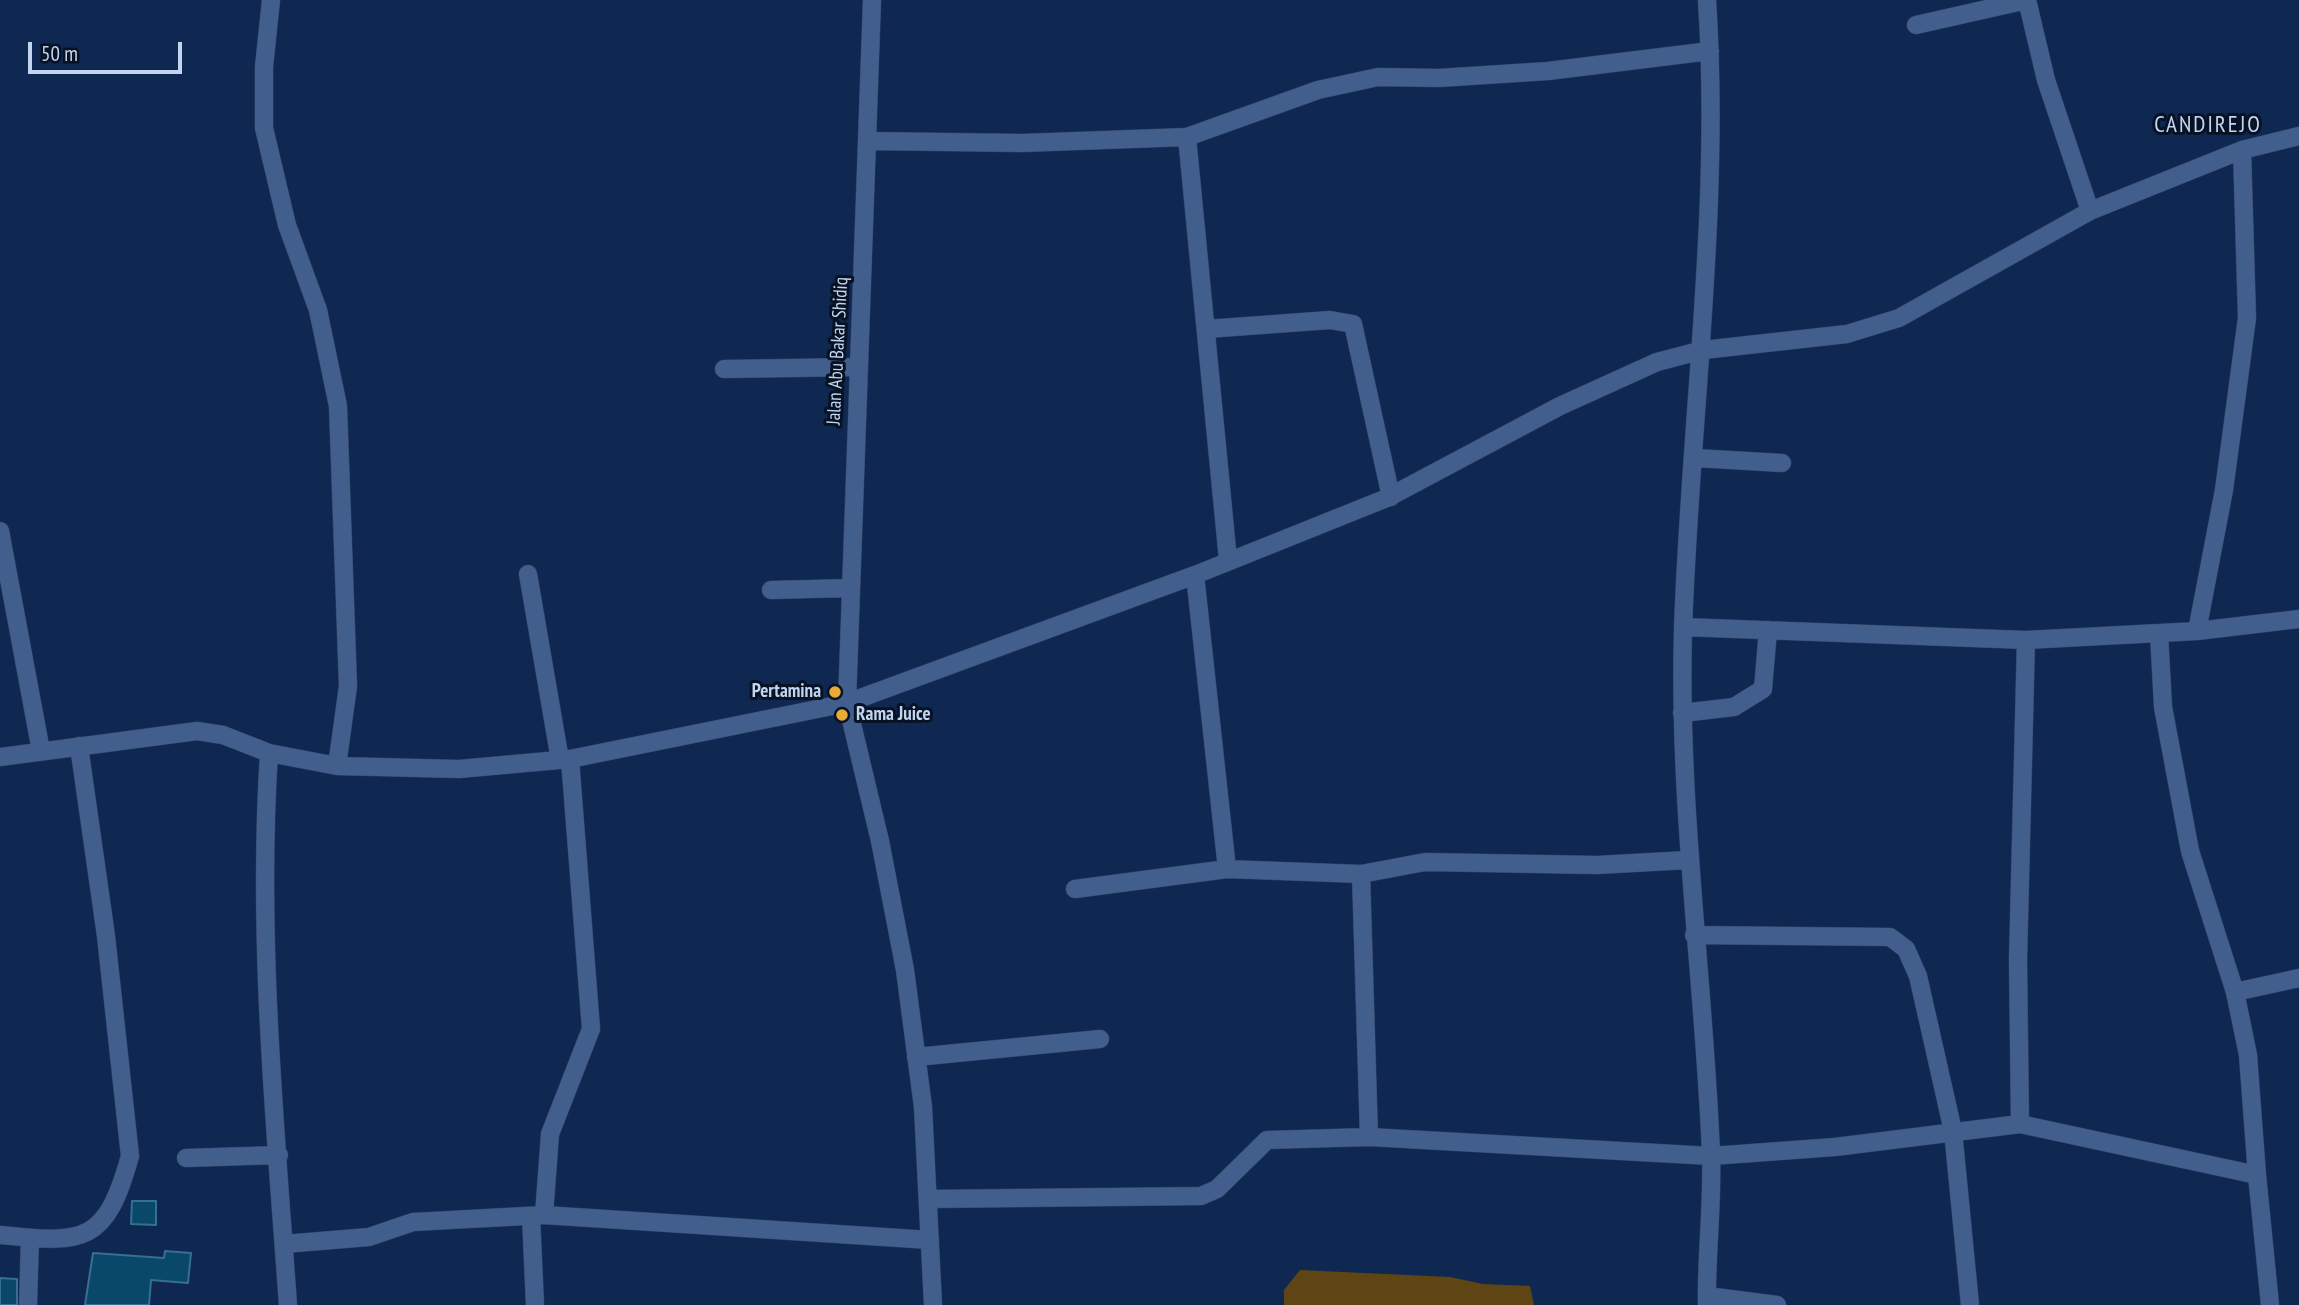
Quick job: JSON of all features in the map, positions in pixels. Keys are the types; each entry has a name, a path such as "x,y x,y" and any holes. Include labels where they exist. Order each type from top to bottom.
{"street":[{"path":"271,0 264,67 264,128 287,225 318,310 338,406 348,686 337,766"},
{"name":"Jalan Abu Bakar Shidiq","path":"872,0 847,703 883,854 905,970 929,1199 933,1305"},
{"path":"1707,0 1710,51 1703,350 1684,626 1682,713 1688,860 1711,1156 1707,1301 1777,1305"},
{"path":"1916,25 2027,0 2046,80 2090,211"},
{"path":"869,141 1023,143 1187,137 1318,90 1378,78 1548,71 1710,51"},
{"path":"0,757 197,731 223,736 269,753 337,766 458,769 565,760 847,703 1195,575 1391,497 1560,406 1657,362 1703,350 1868,329 1899,318 2090,211 2242,150 2299,136"},
{"path":"1187,137 1228,560"},
{"path":"2197,631 2224,490 2247,318 2242,150"},
{"path":"1206,329 1330,320 1353,324 1391,497"},
{"path":"724,369 859,367"},
{"path":"1695,458 1783,463"},
{"path":"0,531 41,751"},
{"path":"528,573 565,760 591,1029 550,1134 537,1216 535,1305"},
{"path":"1195,575 1227,869"},
{"path":"771,590 851,588"},
{"path":"1684,626 2026,640 2197,631 2299,619"},
{"path":"1682,713 1734,707 1763,689 1768,630"},
{"path":"2160,633 2163,707 2190,851 2235,992 2248,1055 2270,1305"},
{"path":"2020,1124 2018,960 2026,640"},
{"path":"0,1235 71,1238 91,1232 106,1219 120,1191 130,1156 97,856 79,746"},
{"path":"269,753 264,831 265,924 288,1305"},
{"path":"1075,889 1227,869 1361,874 1425,862 1597,865 1688,860"},
{"path":"1361,874 1369,1137"},
{"path":"1694,935 1890,937 1897,940 1913,961 1953,1131 1970,1305"},
{"path":"2235,992 2299,978"},
{"path":"916,1058 1100,1039"},
{"path":"929,1199 1201,1196 1217,1189 1267,1140 1369,1137 1711,1156 1835,1147 2020,1124 2257,1175"},
{"path":"186,1158 279,1155"},
{"path":"284,1244 369,1237 413,1222 537,1216 930,1241"},
{"path":"28,1305 30,1238"}],"shaded area":[{"path":"1300,1270 1450,1277 1483,1284 1530,1286 1534,1305 1284,1305 1284,1290"}],"building":[{"path":"132,1201 156,1201 156,1225 131,1224"},
{"path":"165,1251 191,1253 188,1283 151,1280 149,1305 85,1305 93,1253 164,1258"},
{"path":"0,1278 17,1279 17,1305 0,1305"}],"place":[{"name":"Pertamina","path":"835,692"},
{"name":"Rama Juice","path":"842,715"}],"district":[{"name":"CANDIREJO","path":"2208,125"}]}
